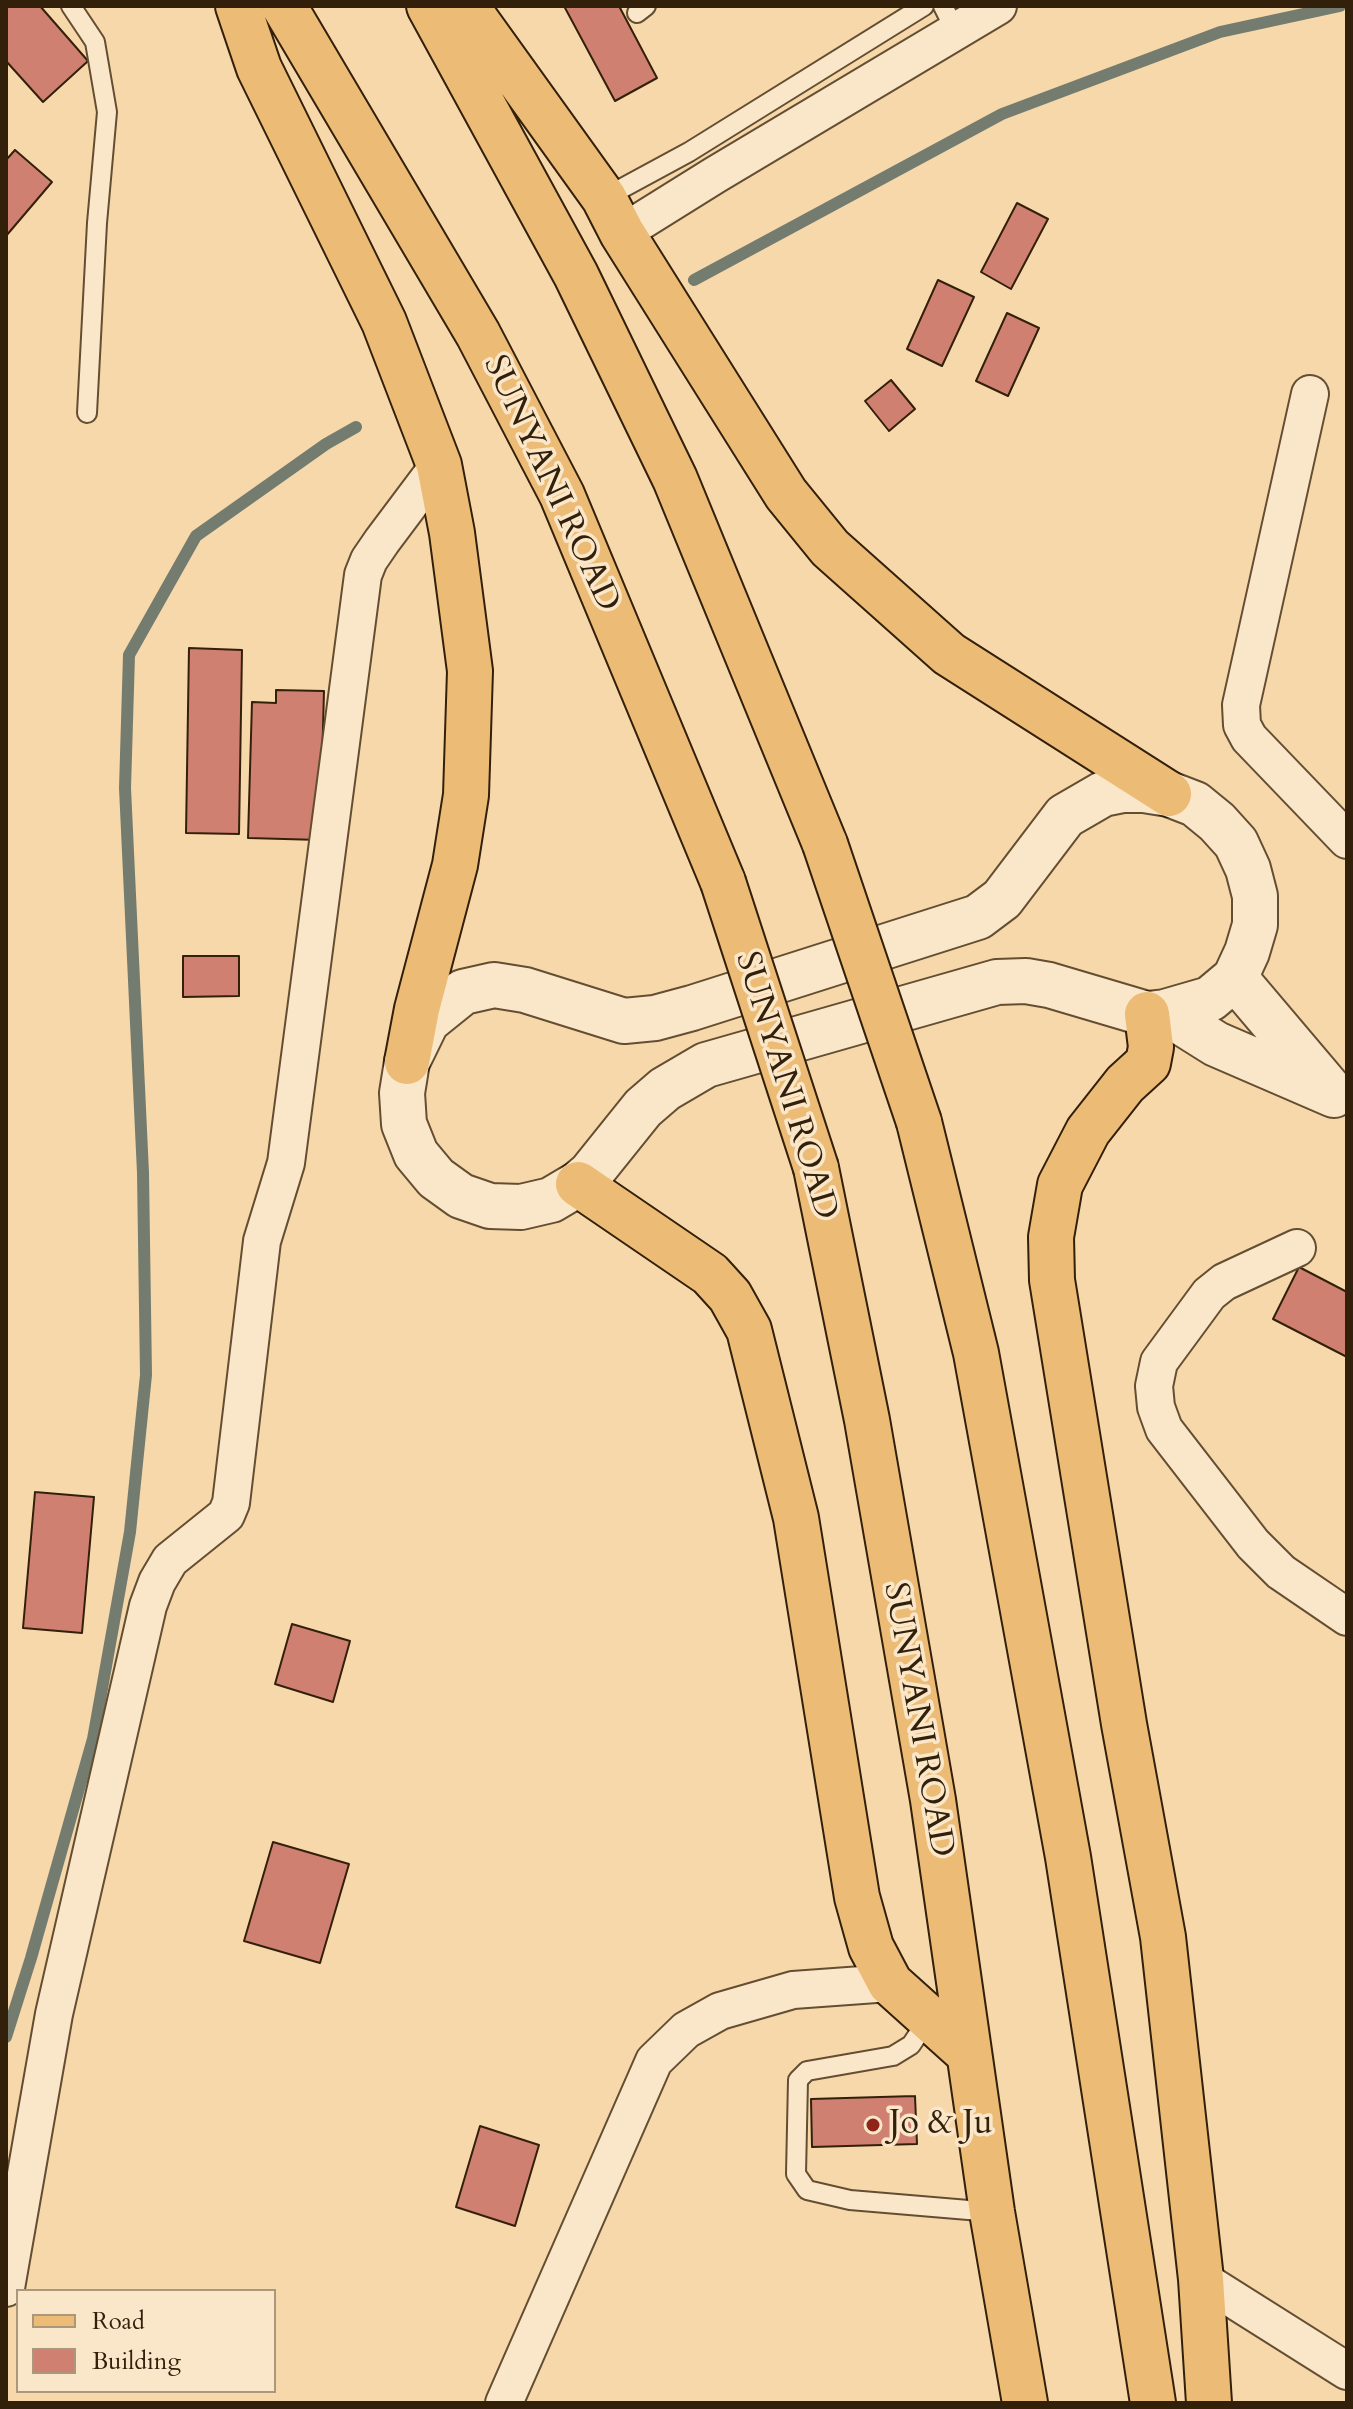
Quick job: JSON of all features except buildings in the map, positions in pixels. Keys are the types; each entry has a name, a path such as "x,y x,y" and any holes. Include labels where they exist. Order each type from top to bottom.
{"main road":[{"path":"238,6 259,68 384,322 439,465 454,547 470,671 466,795 455,865 417,1009 407,1062"},
{"name":"SUNYANI ROAD","path":"284,6 478,334 562,495 723,882 816,1168 867,1420 933,1800 992,2212 1025,2403"},
{"path":"429,6 576,275 675,479 825,844 919,1122 973,1339 1068,1857 1153,2403"},
{"path":"466,6 613,216 786,494 830,548 949,654 1169,794"},
{"path":"1156,1013 1148,1063 1125,1084 1088,1131 1060,1185 1051,1237 1052,1280 1124,1724 1163,1937 1201,2279 1209,2403"},
{"path":"578,1184 710,1274 730,1296 749,1330 796,1518 857,1897 871,1947 890,1983 969,2054"}],"street":[{"path":"613,216 715,175 949,19 996,7"},
{"path":"1310,394 1241,705 1242,725 1249,738 1347,840"},
{"path":"6,2288 54,2014 148,1606 170,1560 226,1515 231,1503 262,1241 286,1163 363,575 382,541 439,465"},
{"path":"1156,1013 1210,999 1235,978 1255,925 1255,896 1248,869 1236,843 1195,804 1169,794 1123,790 1087,801 1065,816 1002,899 978,917 655,1018 624,1021 525,990 494,985 463,992 427,1021 407,1062 402,1093 404,1124 416,1154 436,1178 461,1196 490,1206 521,1207 551,1200 578,1184 590,1174 643,1108 665,1089 706,1065 997,982 1026,981 1156,1013 1341,1102"},
{"path":"1235,978 1341,1102"},
{"path":"1297,1248 1224,1282 1209,1294 1159,1362 1154,1386 1156,1407 1164,1429 1253,1544 1281,1572 1347,1617"},
{"path":"504,2403 654,2061 686,2030 720,2011 793,1990 890,1983"},
{"path":"1201,2279 1347,2371"}],"lane":[{"path":"71,6 95,42 107,112 97,223 87,413"},
{"path":"613,216 689,152 924,6"},
{"path":"929,2017 911,2045 893,2056 807,2071 798,2080 796,2174 807,2190 850,2200 992,2212"}],"waterway":[{"path":"694,280 1002,114 1220,32 1340,6"},
{"path":"6,2037 93,1739 130,1532 146,1375 143,1173 125,788 129,655 196,536 326,444 356,427"}],"place":[{"name":"Jo & Ju","path":"873,2125"}]}
